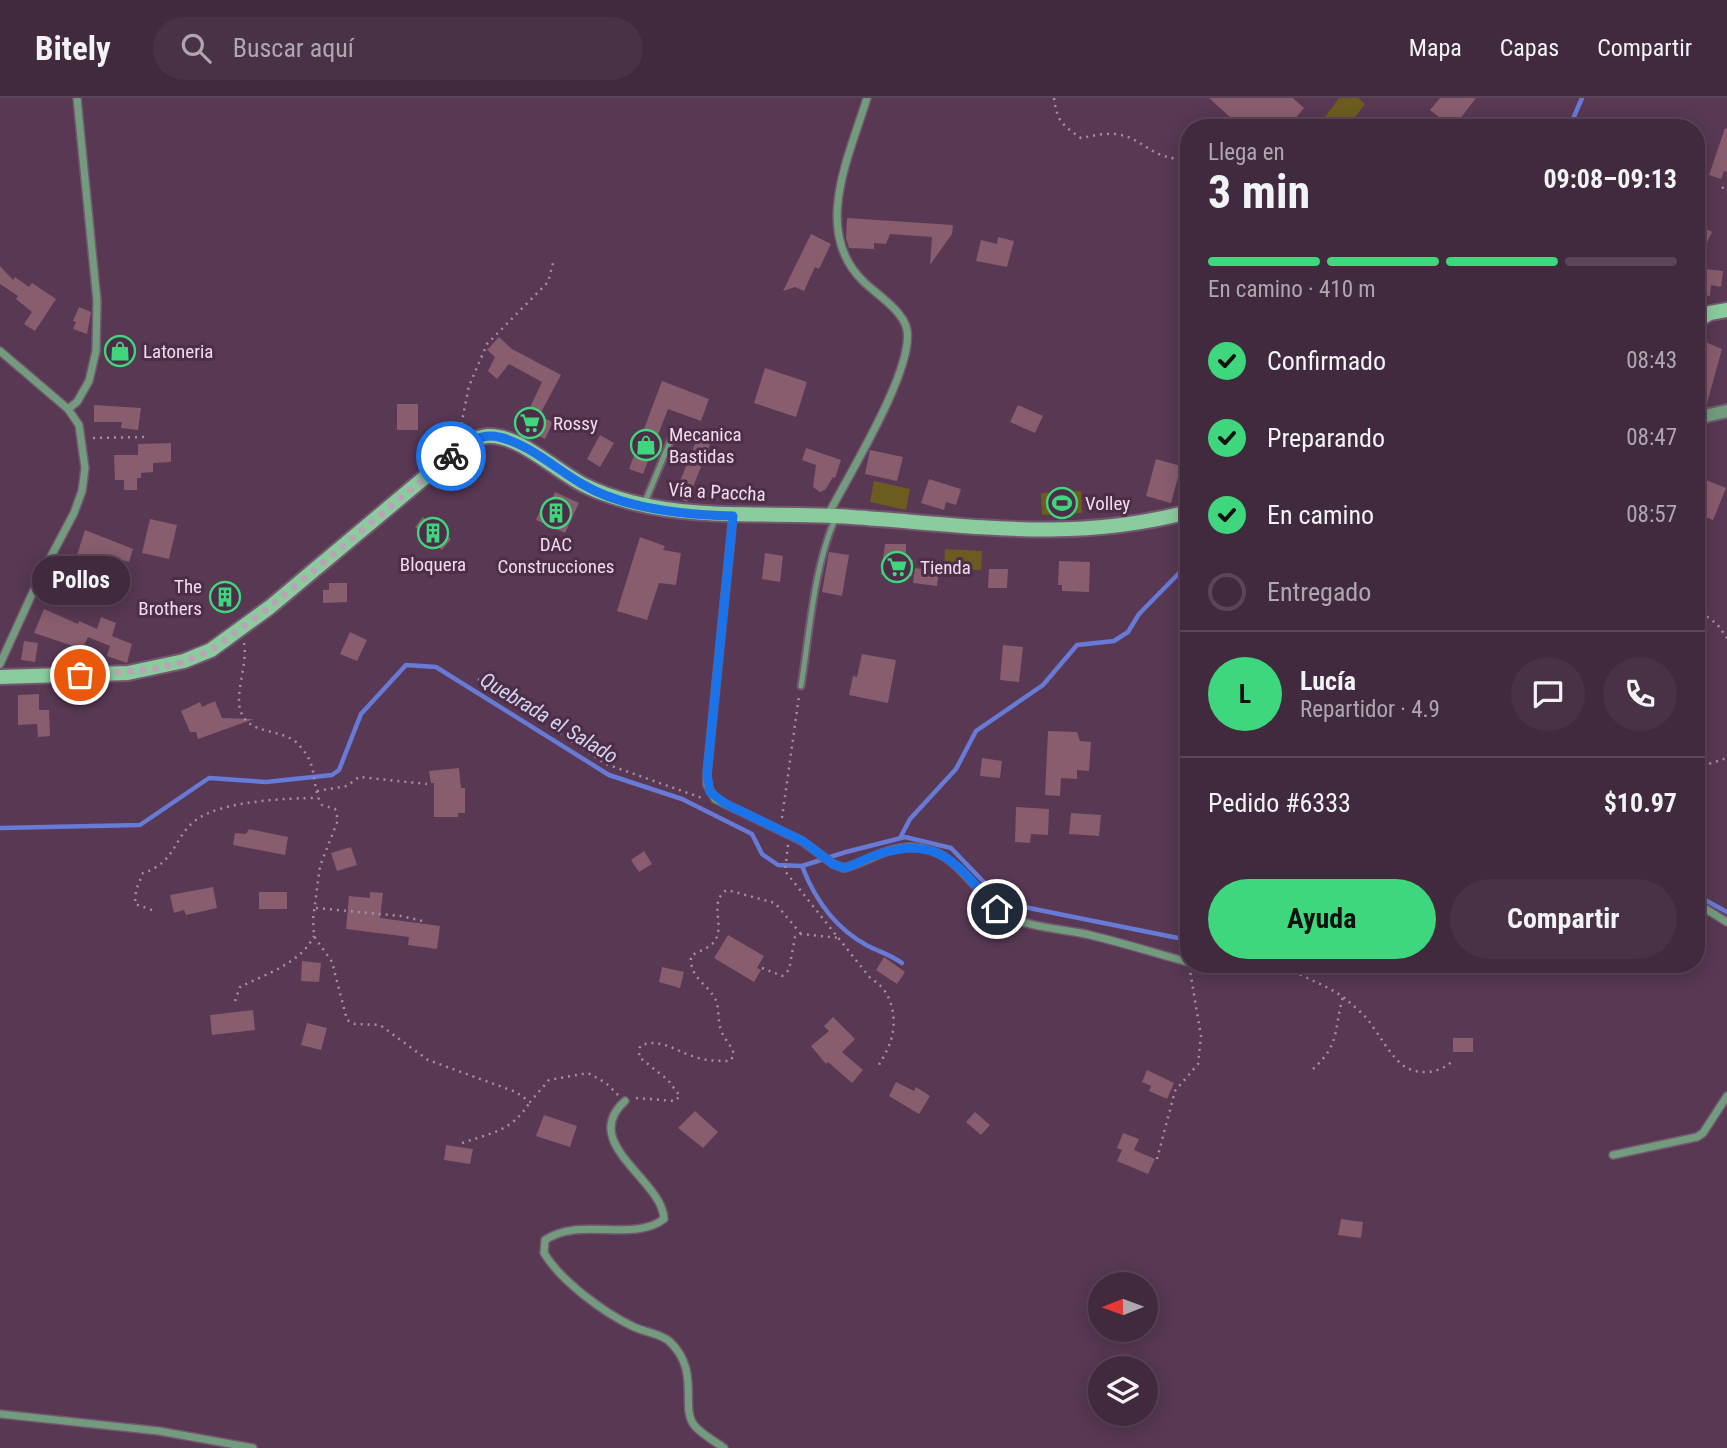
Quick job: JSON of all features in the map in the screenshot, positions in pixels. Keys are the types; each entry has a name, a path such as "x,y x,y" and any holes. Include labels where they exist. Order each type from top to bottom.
{"main road":[{"path":"1705,316 1727,310"},
{"name":"Vía a Paccha","path":"0,677 106,674 154,669 184,662 211,650 239,631 455,452 480,438 499,437 517,444 586,486 643,505 680,513 832,516 1005,531 1110,527 1180,514"}],"street":[{"path":"68,409 77,402 89,381 96,351 97,301 77,98"},
{"path":"832,516 897,381 907,350 907,329 902,319 857,276 840,250 837,237 838,195 867,98"},
{"path":"0,351 68,409 79,425 85,468 82,491 0,664"},
{"path":"1705,416 1727,411"},
{"path":"733,516 707,774 707,785 715,799 803,841 833,864 844,868 878,854 909,847 937,851 957,863 997,909 1017,920 1089,935 1180,961"},
{"path":"1705,909 1727,922"},
{"path":"1613,1155 1697,1137 1703,1133 1727,1096"},
{"path":"625,1101 613,1122 612,1139 617,1150 658,1199 664,1219 652,1228 570,1229 545,1240 544,1253 559,1271 610,1315 667,1339 684,1358 690,1391 690,1418 695,1426 724,1448"},
{"path":"0,1414 159,1432 253,1448"}],"lane":[{"path":"643,505 674,432"},
{"path":"800,686 832,516"}],"path":[{"path":"1054,98 1056,116 1065,127 1081,138 1117,134 1134,140 1156,155 1180,160"},
{"path":"1722,187 1727,192"},
{"path":"455,452 469,386 487,344 548,282 553,263"},
{"path":"82,438 145,437"},
{"path":"1705,615 1717,624 1727,638"},
{"path":"235,1001 240,987 298,956 309,946 314,936 313,919 320,866 338,820 335,808 323,805 318,798 314,769 309,758 293,740 247,723 240,711 245,645 239,631"},
{"path":"478,679 607,764 706,800 715,799"},
{"path":"783,832 783,805 800,686"},
{"path":"1705,765 1727,758"},
{"path":"317,791 347,786 359,777 427,784"},
{"path":"152,910 135,904 136,890 143,873 166,860 194,821 212,811 252,802 318,798"},
{"path":"787,855 785,871 872,979 882,984 892,1002 891,1041 877,1068"},
{"path":"462,1143 509,1126 520,1119 530,1102 549,1080 588,1073 606,1083 625,1101 640,1097 675,1101 680,1096 668,1080 639,1058 640,1046 649,1042 669,1045 694,1057 730,1061 734,1055 732,1046 722,1031 716,1000 702,985 691,961 691,956 712,944 719,933 718,900 727,890 775,903 801,934"},
{"path":"316,908 401,916 427,922"},
{"path":"762,968 782,976 789,970 795,937 801,934 841,938"},
{"path":"314,936 332,962 347,1020 355,1024 380,1025 428,1060 516,1092 530,1102"},
{"path":"1157,1159 1175,1091 1198,1064 1201,1036 1190,973"},
{"path":"1301,973 1328,986 1343,997 1370,1022 1384,1046 1401,1064 1419,1071 1433,1072 1454,1059"},
{"path":"1313,1069 1334,1045 1336,1021 1343,997"}],"shaded area":[{"path":"1339,98 1358,98 1365,104 1354,119 1324,119"},
{"path":"874,481 910,489 906,510 870,502"},
{"name":"Volley","path":"1081,491 1082,513 1042,515 1041,493"},
{"path":"945,549 982,551 981,570 944,568"}],"building":[{"path":"1209,98 1293,98 1304,108 1295,119 1232,119"},
{"path":"1440,98 1476,98 1460,119 1442,119 1430,110"},
{"path":"1725,128 1727,172 1724,171 1721,179 1709,175"},
{"path":"847,218 953,225 952,234 930,265 932,237 890,234 886,244 874,243 874,249 849,248 846,238"},
{"path":"1705,228 1712,232 1705,247"},
{"path":"811,234 831,244 819,269 815,267 804,291 795,287 783,291"},
{"path":"998,237 1014,241 1007,267 976,261 981,240 997,244"},
{"path":"0,266 13,280 15,277 29,287 32,283 56,299 35,331 24,324 32,312 16,299 18,296 0,284"},
{"path":"1705,269 1723,271 1721,287 1711,285 1710,296 1705,295"},
{"path":"79,307 91,312 87,334 73,329 76,322 73,321"},
{"path":"499,337 512,349 561,375 539,416 553,422 545,439 532,433 528,438 518,433 542,382 509,364 497,379 488,371 495,357 487,350"},
{"path":"1705,342 1722,349 1705,407"},
{"path":"765,368 807,382 796,417 754,403"},
{"name":"Mecanica Bastidas","path":"662,381 709,399 701,421 668,409 643,474 629,469"},
{"path":"397,404 418,404 418,430 397,430"},
{"path":"94,405 141,408 138,430 121,428 122,422 94,422"},
{"path":"1018,405 1043,416 1035,433 1010,422"},
{"path":"600,435 614,443 600,467 587,459"},
{"path":"697,439 710,444 687,502 674,496"},
{"path":"171,443 171,462 153,463 153,472 141,473 141,478 137,478 137,490 124,490 124,480 115,480 114,455 138,455 138,444"},
{"path":"806,448 841,460 835,478 820,492 813,487 816,465 802,460"},
{"path":"870,450 903,457 897,481 865,474"},
{"path":"1156,459 1180,466 1171,503 1146,496"},
{"path":"929,479 961,489 956,505 946,502 944,510 921,503"},
{"path":"1705,480 1726,488 1713,520 1705,517"},
{"name":"DAC Construcciones","path":"555,492 579,503 565,533 536,520 543,504 549,506"},
{"name":"Bloquera","path":"423,517 451,539 442,550 415,527"},
{"path":"150,519 177,525 169,559 142,553"},
{"path":"85,530 133,549 129,562 105,555 104,559 96,556 95,560 77,555"},
{"path":"640,537 665,546 663,550 681,553 676,585 659,583 647,620 617,611"},
{"name":"Tienda","path":"885,544 906,544 906,559 913,560 912,576 881,575"},
{"path":"829,552 849,555 842,596 822,592"},
{"path":"765,553 783,556 780,582 762,579"},
{"path":"1059,561 1090,562 1089,592 1062,591 1062,585 1058,585"},
{"path":"915,568 939,571 937,586 913,583"},
{"path":"989,569 1008,569 1007,588 988,588"},
{"path":"74,578 95,583 91,600 69,595"},
{"path":"329,583 347,583 347,602 323,603 323,590 329,590"},
{"path":"44,609 97,629 101,617 116,623 112,636 132,644 127,663 107,656 110,646 88,637 82,649 34,633"},
{"path":"350,632 367,640 357,661 340,654"},
{"path":"24,641 38,643 35,662 21,660"},
{"path":"1003,645 1023,647 1019,682 1000,680"},
{"path":"862,654 896,660 888,703 849,695 853,676 857,677"},
{"path":"39,694 39,710 49,710 50,736 38,737 37,724 18,725 18,695"},
{"path":"215,701 222,718 254,719 198,739 196,732 190,732 181,711 200,702 202,707"},
{"path":"1048,731 1077,732 1080,741 1091,742 1089,771 1077,770 1077,779 1061,778 1060,796 1045,795"},
{"path":"982,758 1002,761 1000,778 980,776"},
{"path":"459,768 461,788 465,788 465,813 458,813 458,817 434,817 434,783 431,783 429,771"},
{"path":"1016,807 1049,809 1048,835 1031,834 1030,843 1015,842"},
{"path":"1071,813 1101,815 1099,836 1069,834"},
{"path":"249,829 288,837 285,855 233,845 235,833 246,834"},
{"path":"351,847 357,865 337,871 331,853"},
{"path":"644,851 652,864 639,872 631,860"},
{"path":"213,887 217,908 186,915 184,910 174,913 170,895"},
{"path":"259,892 287,892 287,909 259,909"},
{"path":"370,892 383,893 380,918 440,926 437,949 408,945 409,937 346,929 349,896 370,898"},
{"path":"728,935 764,956 757,968 761,970 754,982 714,958"},
{"path":"884,957 905,972 897,984 876,970"},
{"path":"302,961 321,963 319,982 301,981"},
{"path":"662,967 684,972 680,988 659,982"},
{"path":"253,1010 255,1030 212,1035 210,1015"},
{"path":"833,1017 855,1039 842,1052 863,1070 852,1083 828,1062 826,1064 811,1046 829,1031 824,1026"},
{"path":"307,1023 327,1028 321,1050 301,1045"},
{"path":"1453,1038 1473,1038 1473,1052 1453,1052"},
{"path":"1147,1070 1174,1083 1167,1099 1149,1091 1151,1086 1142,1082"},
{"path":"896,1082 914,1091 916,1087 930,1096 919,1114 889,1096"},
{"path":"695,1111 718,1132 703,1148 678,1128"},
{"path":"975,1112 990,1125 981,1135 966,1122"},
{"path":"544,1115 577,1126 570,1147 536,1136"},
{"path":"1123,1133 1139,1139 1134,1150 1155,1159 1148,1174 1117,1161 1122,1150 1117,1148"},
{"path":"446,1145 473,1149 470,1164 444,1160"},
{"path":"1341,1219 1363,1222 1361,1238 1338,1235"}],"waterway":[{"path":"1573,119 1582,98"},
{"path":"900,838 910,819 956,769 976,731 1043,685 1077,645 1114,641 1128,632 1139,614 1180,572"},
{"name":"Quebrada el Salado","path":"0,828 140,825 209,778 266,782 332,775 339,770 361,714 406,665 436,667 609,775 682,799 752,834 762,854 778,865 802,866 905,837 951,848 1004,903 1180,938"},
{"path":"802,866 820,902 836,922 868,946 902,963"},
{"name":"Quebrada el Salado","path":"1705,900 1727,912"}],"way so far":[{"path":"80,675 154,669 184,662 211,650 270,607 451,456"}],"place":[{"name":"Latoneria","path":"120,351"},
{"name":"Rossy","path":"530,423"},
{"name":"Mecanica Bastidas","path":"646,445"},
{"name":"Volley","path":"1062,503"},
{"name":"DAC Construcciones","path":"556,513"},
{"name":"Bloquera","path":"433,533"},
{"name":"Tienda","path":"897,567"},
{"name":"The Brothers","path":"225,597"},
{"name":"Pollos","path":"80,675"}],"route":[{"path":"451,456 480,438 499,437 517,444 586,486 624,500 680,513 733,516 707,774 710,792 715,799 803,841 833,864 844,868 878,854 909,847 937,851 957,863 997,909"}]}
